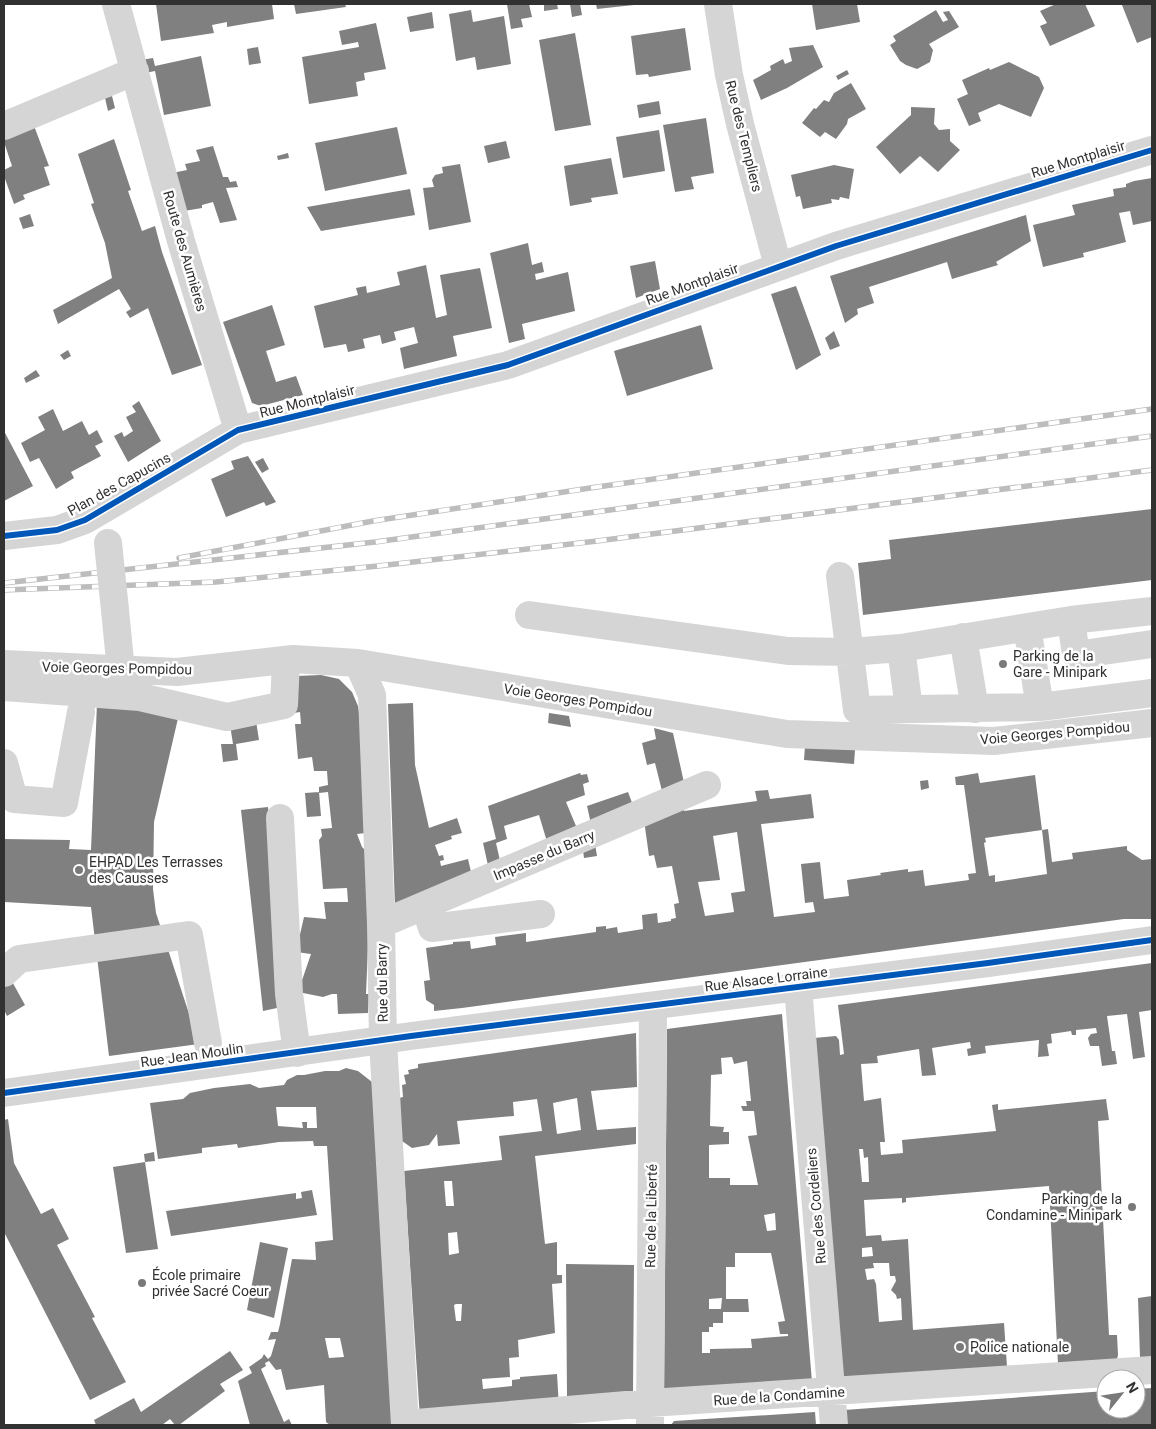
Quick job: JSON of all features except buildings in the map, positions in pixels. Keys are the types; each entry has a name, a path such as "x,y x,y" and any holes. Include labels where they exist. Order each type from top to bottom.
{"street":[{"name":"Route des Aumières","path":"116,4 181,240 238,430"},
{"name":"Rue des Templiers","path":"718,4 729,75 740,124 778,266"},
{"path":"4,126 134,71"},
{"name":"Rue Montplaisir","path":"238,430 508,364 846,243 1152,150"},
{"name":"Plan des Capucins","path":"4,536 57,530 85,520 238,430"},
{"name":"Plan des Capucins","path":"102,511 108,543 121,670"},
{"path":"840,576 857,710 1040,707 1152,694"},
{"path":"529,615 788,651 850,652 901,648 1071,620 1152,611"},
{"path":"1071,620 1076,655 1152,644"},
{"path":"1027,627 1040,707"},
{"path":"964,637 975,709"},
{"path":"901,648 908,709"},
{"path":"4,687 140,697 227,717 284,705 286,660"},
{"name":"Voie Georges Pompidou","path":"4,664 178,672 286,660 358,663 788,734 994,741 1152,723"},
{"name":"Rue du Barry","path":"358,663 372,695 381,924 383,1041 405,1424"},
{"path":"4,763 14,799 64,803 82,712"},
{"name":"Impasse du Barry","path":"381,924 707,786"},
{"path":"280,818 289,994 297,1053"},
{"path":"424,906 432,928 541,914"},
{"path":"4,973 19,959 190,935 208,1043"},
{"name":"Rue Alsace Lorraine","path":"383,1041 988,964 1152,940"},
{"name":"Rue des Cordeliers","path":"798,988 834,1425"},
{"name":"Rue de la Liberté","path":"650,1414 653,1006"},
{"name":"Rue Jean Moulin","path":"4,1094 383,1041"},
{"name":"Rue de la Condamine","path":"405,1424 650,1414 831,1392 1152,1370"}],"railway":[{"path":"179,558 373,521 590,488 1152,409"},
{"path":"4,583 375,542 1152,436"},
{"path":"4,590 216,582 378,566 597,541 1152,470"}],"cycle path":[{"path":"4,536 57,530 85,520 238,430 508,365 836,246 1152,150"},
{"path":"4,1093 411,1036 988,963 1152,940"}],"place":[{"name":"Parking de la Gare - Minipark","path":"1003,664"},
{"name":"EHPAD Les Terrasses des Causses","path":"79,870"},
{"name":"Parking de la Condamine - Minipark","path":"1132,1207"},
{"name":"École primaire privée Sacré Coeur","path":"142,1283"},
{"name":"Police nationale","path":"960,1347"}]}
